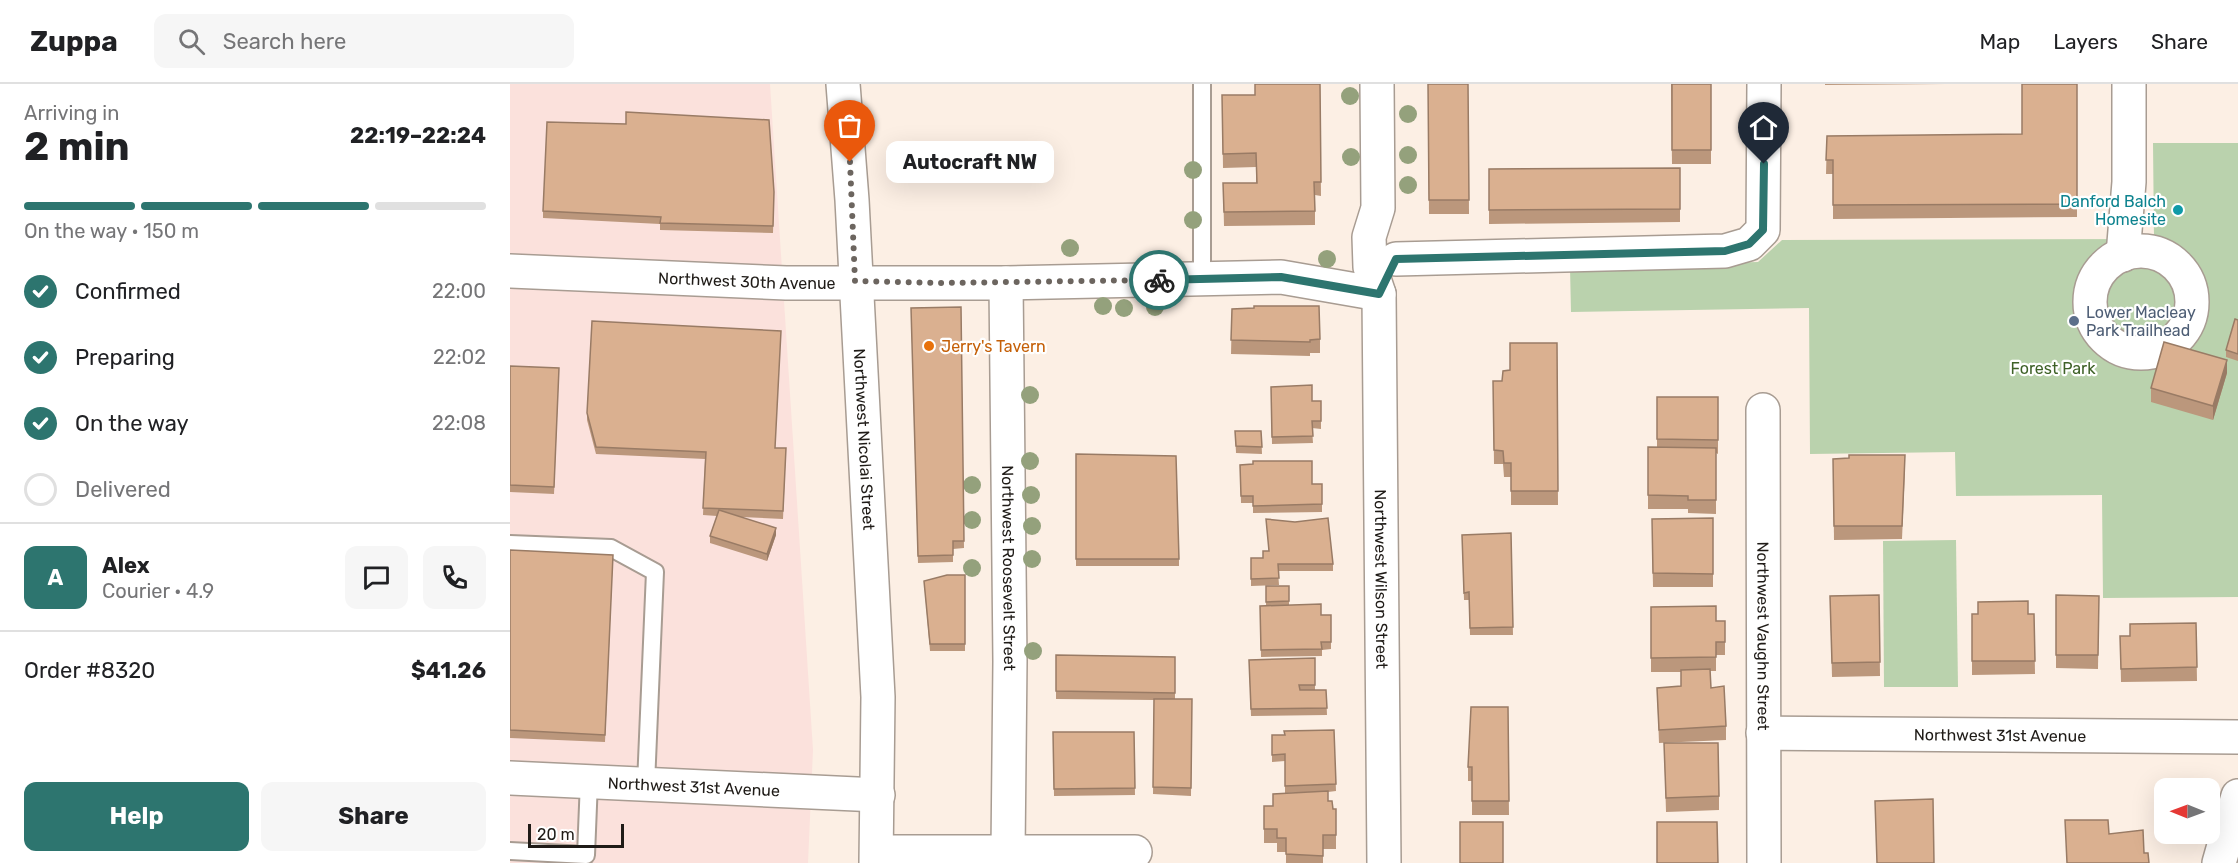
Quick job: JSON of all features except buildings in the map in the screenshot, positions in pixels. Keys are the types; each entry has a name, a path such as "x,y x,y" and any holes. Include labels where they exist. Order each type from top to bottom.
{"street":[{"name":"Northwest Nicolai Street","path":"843,84 878,697 877,857"},
{"name":"Northwest Wilson Street","path":"1377,84 1378,208 1369,237 1370,267 1379,294 1384,863"},
{"path":"1378,208 1397,236 1396,259 1725,251 1749,244 1763,230 1764,84"},
{"path":"2123,255 2129,182 2129,84"},
{"name":"Northwest Wilson Street","path":"1379,294 1396,259"},
{"name":"Northwest 30th Avenue","path":"510,271 786,283 855,281 1006,283 1281,277 1379,294"},
{"name":"Northwest Roosevelt Street","path":"1006,283 1010,661 1008,852"},
{"name":"Northwest Vaughn Street","path":"1763,410 1764,863"},
{"name":"Northwest 31st Avenue","path":"1763,733 2238,737"},
{"name":"Northwest 31st Avenue","path":"510,778 878,795"},
{"path":"2219,863 2238,796"},
{"path":"877,857 1008,852 1135,852"}],"lane":[{"path":"1202,84 1202,279"},
{"path":"510,544 611,548 655,572 646,784"},
{"path":"510,851 586,855 589,781"}],"shaded area":[{"path":"510,84 770,84 813,750 808,863 510,863"}],"green space":[{"name":"Forest Park","path":"2153,143 2238,143 2238,597 2103,598 2102,495 1956,496 1955,452 1810,454 1809,308 1571,312 1570,267 1758,262 1782,240 2154,239"},
{"path":"1956,540 1958,687 1884,687 1883,541"}],"way so far":[{"path":"850,162 855,281 1006,283 1159,280"}],"place":[{"name":"Autocraft NW","path":"850,162"},
{"name":"Danford Balch Homesite","path":"2178,210"},
{"name":"Lower Macleay Park Trailhead","path":"2074,321"},
{"name":"Jerry's Tavern","path":"929,346"}],"route":[{"path":"1159,280 1281,277 1379,294 1396,259 1725,251 1749,244 1763,230 1764,164"}]}
